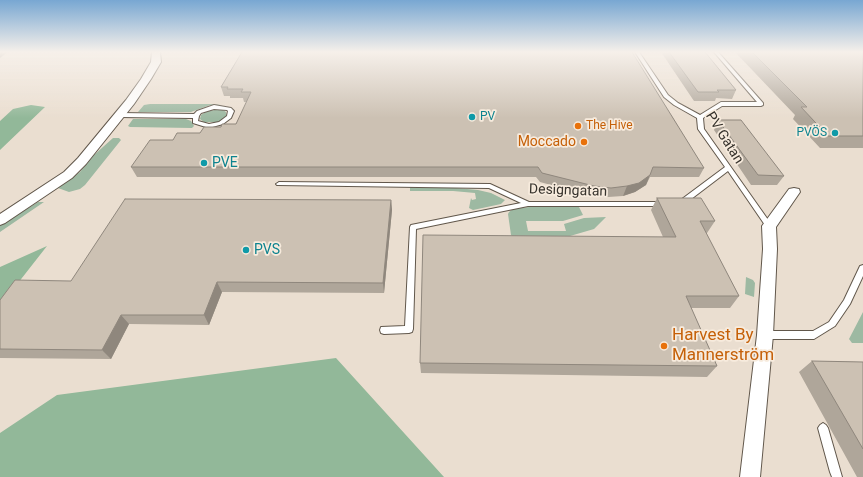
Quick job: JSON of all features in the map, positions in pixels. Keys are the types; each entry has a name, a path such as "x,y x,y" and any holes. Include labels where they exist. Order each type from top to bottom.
{"street":[{"path":"0,220 68,175 82,161 120,115 148,74"},
{"path":"750,477 765,335 770,249 769,226 794,192"}],"lane":[{"name":"PV Gatan","path":"652,74 666,96 676,104 700,117 701,129 769,226"},
{"path":"700,117 721,104 761,104 735,74"},
{"path":"120,115 196,116 203,110 214,107 225,107 231,111 229,118 209,126 198,124 194,119 196,116"},
{"name":"Designgatan","path":"278,184 490,186 528,204 679,204 728,168"},
{"path":"384,330 409,329 413,227 528,204"},
{"path":"765,335 814,335 832,324 847,302 863,268"},
{"path":"823,428 835,472 838,477"}],"green space":[{"path":"221,104 210,105 191,112 138,112 144,105"},
{"path":"31,105 45,107 0,150 0,121 13,109"},
{"path":"222,109 226,112 227,116 218,122 204,122 200,119 201,115 207,111"},
{"path":"133,119 186,119 191,121 194,126 192,128 128,126"},
{"path":"113,138 119,138 121,140 85,185 80,189 69,192 58,188 80,172 94,155"},
{"path":"410,187 478,190 491,193 505,200 501,204 473,210 469,208 471,198 472,200 476,199 475,193 453,191 410,191"},
{"path":"38,202 44,202 0,232 0,226"},
{"path":"529,207 579,207 583,215 563,221 526,221 528,231 566,231 564,224 584,218 606,217 594,229 570,236 513,237 511,235 509,212 513,209"},
{"path":"47,246 0,306 0,267"},
{"path":"746,277 753,280 755,283 754,297 745,294"},
{"path":"863,312 863,343 852,343 849,339"},
{"path":"336,358 444,477 0,477 0,433 57,395"}],"building":[{"name":"PV","path":"229,74 646,74 704,168 653,167 650,175 639,183 611,188 594,186 542,173 538,167 131,167 150,140 173,140 177,133 200,133 204,127 221,127 222,124 236,124 251,92 241,92 243,89 227,89 228,87 221,87"},
{"path":"685,74 723,74 736,90 717,90 719,92 698,92"},
{"path":"774,74 863,74 863,136 828,136 801,107 807,107"},
{"path":"718,120 741,120 784,176 758,175"},
{"path":"657,198 701,198 715,221 700,221 739,296 686,296 717,366 420,363 423,235 676,237"},
{"name":"PVS","path":"125,199 391,200 383,283 217,282 204,315 121,315 102,350 0,349 0,300 15,280 71,281"},
{"path":"812,361 863,362 863,449"}],"place":[{"name":"PV","path":"472,117"},
{"name":"The Hive","path":"578,126"},
{"name":"PVÖS","path":"835,133"},
{"name":"Moccado","path":"584,142"},
{"name":"PVE","path":"204,163"},
{"name":"PVS","path":"246,250"},
{"name":"Harvest By Mannerström","path":"664,346"}]}
